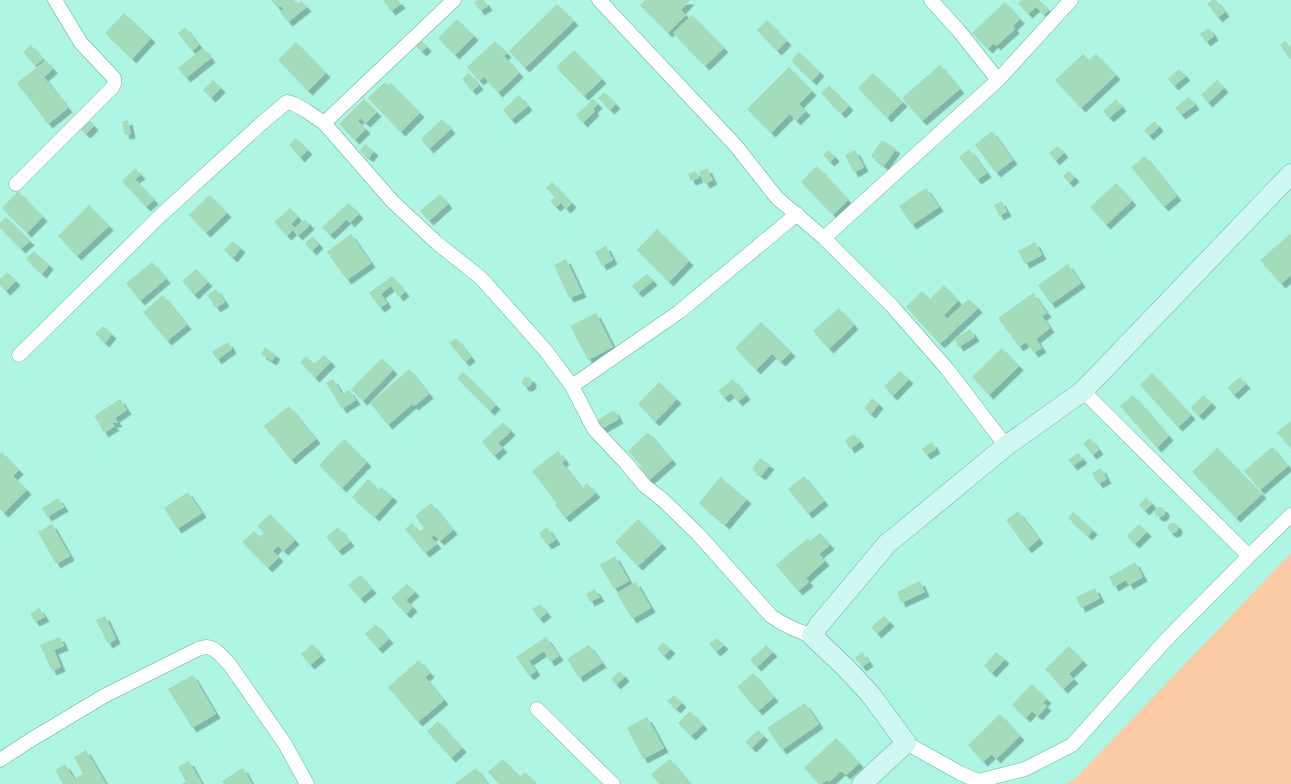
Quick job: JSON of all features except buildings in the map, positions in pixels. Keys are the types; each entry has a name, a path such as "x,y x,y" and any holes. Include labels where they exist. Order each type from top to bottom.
{"main road":[{"path":"862,784 906,743 871,695 812,636 820,624 887,544 1006,446 1083,391 1291,174"}],"street":[{"path":"16,184 114,84 114,78 81,43 55,0"},
{"path":"324,123 454,0"},
{"path":"600,0 736,146 777,198 824,238 892,306 948,370 1006,446"},
{"path":"931,0 960,31 998,80"},
{"path":"824,238 998,80 1071,0"},
{"path":"19,355 161,215 281,106 287,102 294,104 324,123 393,202 437,243 481,278 546,351 572,386 594,429 645,486 663,500 698,534 771,616 799,632 812,636"},
{"path":"572,386 679,312 797,214"},
{"path":"1083,391 1249,556"},
{"path":"906,743 979,783 1025,769 1072,745 1164,642 1291,515"},
{"path":"0,760 104,696 198,649 207,647 220,654 230,666 285,744 307,784"},
{"path":"537,709 613,784"}],"shaded area":[{"path":"1291,553 1291,784 1066,784 1075,779"}]}
